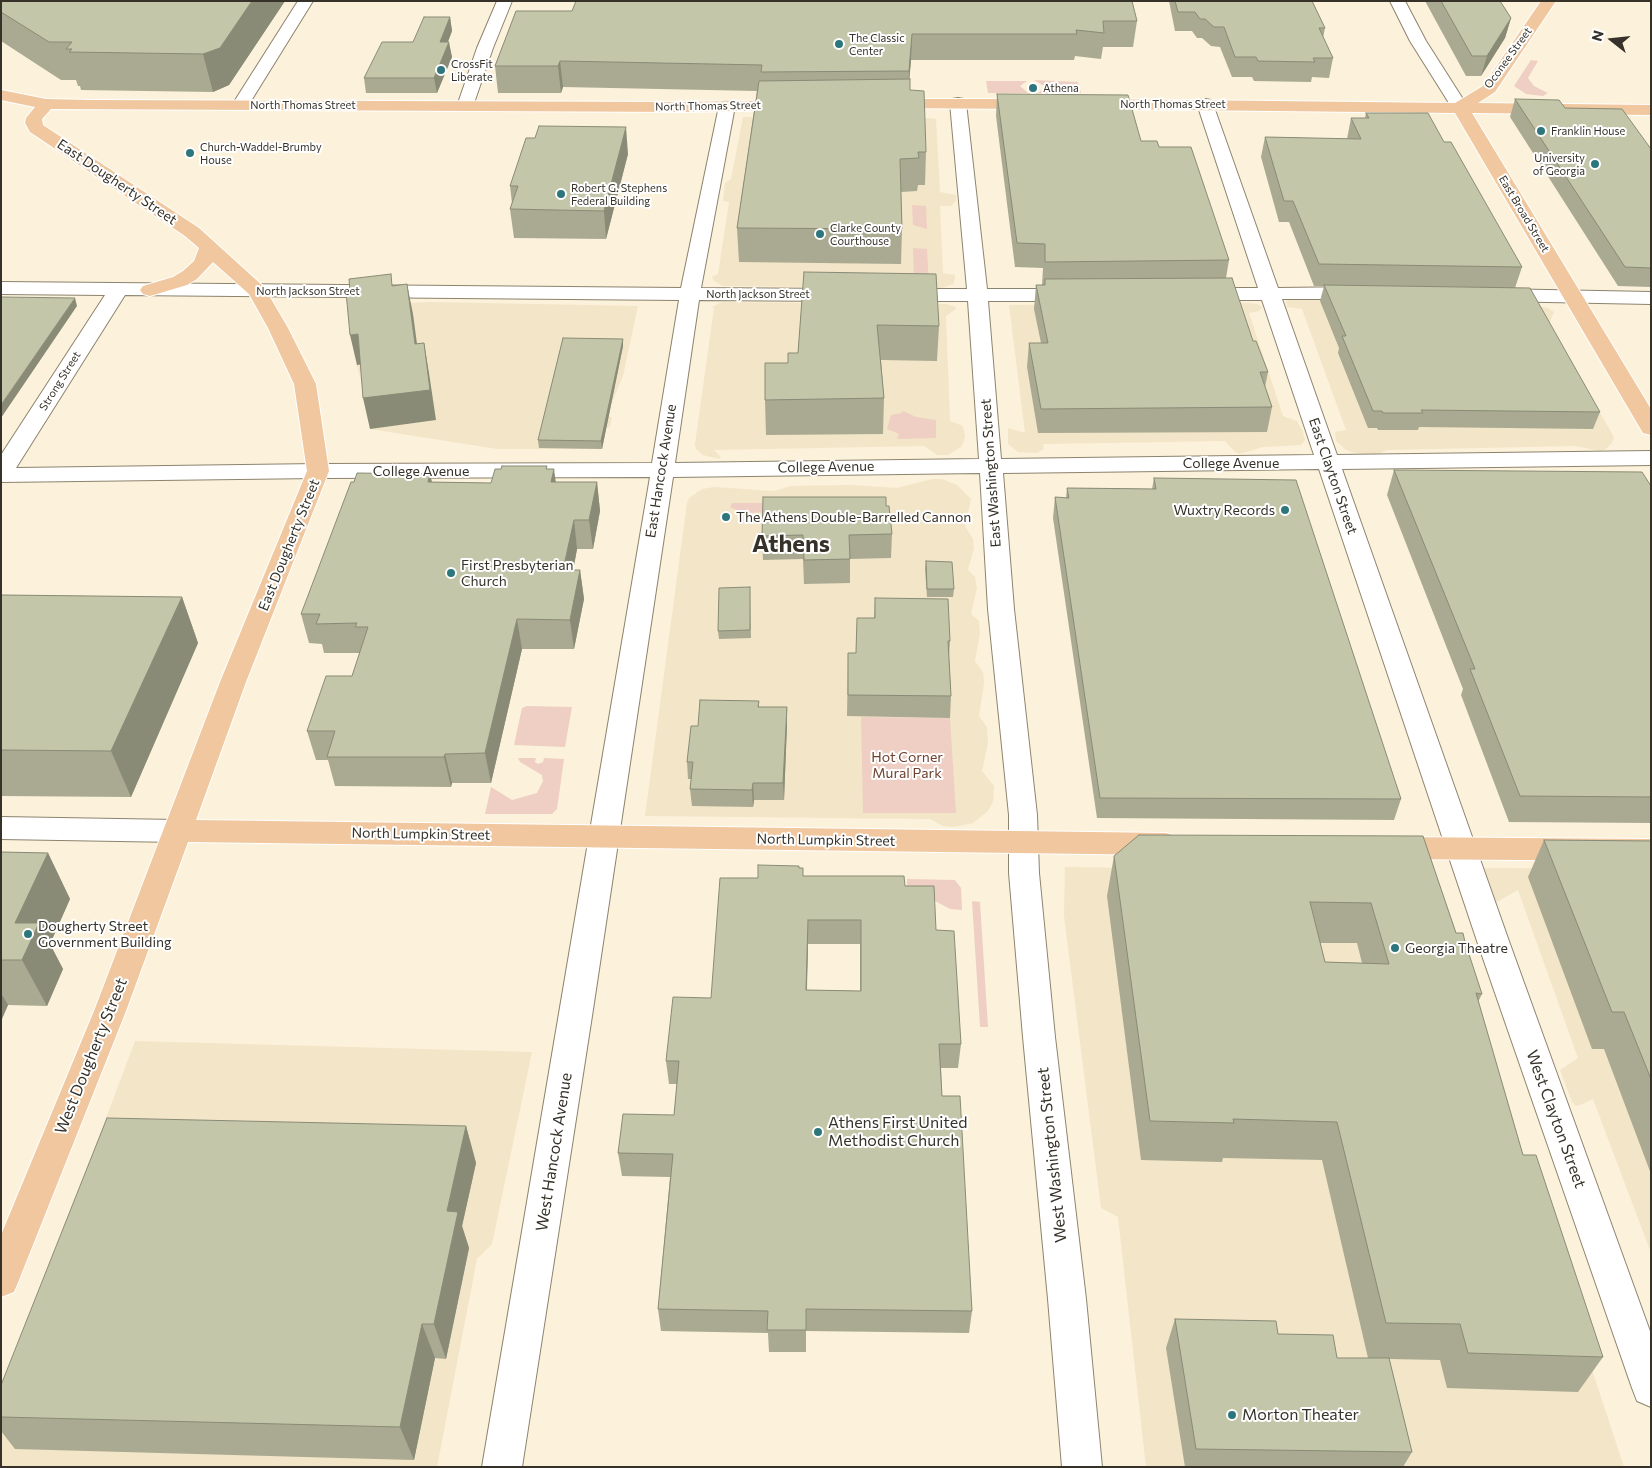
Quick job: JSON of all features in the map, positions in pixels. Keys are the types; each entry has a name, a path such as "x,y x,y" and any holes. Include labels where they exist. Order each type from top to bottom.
{"main road":[{"name":"Oconee Street","path":"1460,107 1488,89 1549,1"},
{"name":"North Thomas Street","path":"1,95 46,104 802,105"},
{"path":"36,128 33,122 34,118 46,104"},
{"path":"867,104 1048,104"},
{"name":"North Thomas Street","path":"1077,104 1614,108 1651,110"},
{"name":"East Broad Street","path":"1460,107 1651,428"},
{"name":"East Dougherty Street","path":"8,113 36,128 119,182 192,232 209,247 257,291 278,328 305,384 318,471 233,682 177,831"},
{"path":"150,290 180,281 190,275 203,263 209,247"},
{"name":"North Lumpkin Street","path":"177,831 1194,845"},
{"name":"West Dougherty Street","path":"1,1280 110,1010 177,831"},
{"path":"1360,848 1651,850"}],"street":[{"path":"240,105 306,1"},
{"path":"465,106 485,48 505,1"},
{"name":"East Broad Street","path":"1397,1 1422,47 1460,107"},
{"name":"East Washington Street","path":"958,103 978,296 1001,609 1023,814 1024,843"},
{"name":"East Clayton Street","path":"1205,104 1462,849"},
{"name":"East Hancock Avenue","path":"604,837 690,294 727,106"},
{"path":"1614,108 1627,126"},
{"name":"North Jackson Street","path":"1,288 857,295"},
{"name":"Strong Street","path":"1,474 119,289"},
{"path":"1184,294 1377,294"},
{"path":"1475,294 1651,298"},
{"path":"877,295 1094,295"},
{"name":"College Avenue","path":"1,474 662,470 1651,458"},
{"name":"North Lumpkin Street","path":"1,828 177,831"},
{"name":"West Hancock Avenue","path":"502,1467 604,837"},
{"name":"West Washington Street","path":"1024,843 1024,873 1039,1037 1066,1289 1082,1467"},
{"name":"West Clayton Street","path":"1462,849 1651,1388"}],"shaded area":[{"path":"743,117 919,117 936,119 940,192 956,195 956,201 951,206 940,206 943,273 955,275 953,284 939,289 723,286 714,281 712,277 718,274 729,202 723,201 725,183 731,179"},
{"path":"1295,298 1524,304 1548,308 1554,312 1549,324 1614,437 1612,443 1606,449 1600,451 1575,446 1387,450 1375,455 1346,450 1336,441 1335,432 1346,430 1302,309 1287,307 1286,301"},
{"path":"722,302 947,304 957,308 946,316 950,421 963,426 965,437 961,447 948,455 937,455 924,446 714,450 721,457 719,459 703,455 696,449 695,444 714,308 712,307"},
{"path":"397,303 638,306 623,376 611,405 609,417 612,417 610,427 606,428 602,449 497,449 370,429 367,398 356,364"},
{"path":"1258,304 1262,307 1259,311 1249,313 1283,416 1297,421 1303,432 1305,440 1301,445 1263,447 1239,454 1225,441 1043,444 1044,449 1037,453 1018,452 1008,444 1008,428 1025,433 1009,305"},
{"path":"932,479 942,479 957,485 971,499 965,526 973,539 974,548 968,570 975,577 977,588 971,614 979,621 980,633 975,661 983,672 984,683 979,716 987,727 988,743 982,771 994,786 993,802 988,811 973,823 954,827 943,826 930,819 645,816 689,498 702,489 714,487 774,491 791,486 850,485 897,488"},
{"path":"1065,867 1432,872 1465,984 1624,1467 1146,1467 1118,1217 1101,1208 1064,916"},
{"path":"1484,868 1651,869 1651,1253 1593,1099 1576,1106 1572,1102 1560,1070 1578,1058 1518,890 1495,903"},
{"path":"135,1041 532,1052 492,1244 477,1259 437,1467 1,1467 1,1398"}],"green space":[{"path":"1531,60 1538,61 1528,78 1534,86 1548,93 1543,96 1526,94 1514,86"},
{"path":"1034,80 1078,82 1081,93 1038,93 1046,87"},
{"path":"986,81 1027,81 1020,86 1028,93 988,93"},
{"path":"912,205 926,206 927,229 913,225"},
{"path":"913,248 927,249 929,285 914,285"},
{"path":"903,411 916,417 936,420 936,438 897,439 899,434 887,429 891,415"},
{"path":"732,503 764,503 789,512 742,513 730,507"},
{"path":"527,706 572,707 565,747 514,745 522,708"},
{"name":"Hot Corner Mural Park","path":"861,717 950,718 956,813 863,813"},
{"path":"518,758 536,758 535,762 538,764 543,762 544,758 564,759 557,809 552,814 485,814 491,787 512,800 537,793 543,781 542,775 520,762"},
{"path":"907,879 955,880 961,888 962,910 950,909 935,901 907,892"},
{"path":"972,901 980,902 988,1027 980,1027"}],"building":[{"path":"1,1 252,1 220,48 203,54 69,52 72,49 66,49 72,42 49,42 1,12"},
{"path":"576,1 1132,1 1137,21 1103,21 1104,33 1076,30 1077,34 912,34 909,71 761,72 762,65 560,61 558,66 495,66 516,11 572,11"},
{"path":"1175,1 1312,1 1325,28 1319,28 1333,58 1313,58 1315,62 1258,61 1256,57 1235,57 1224,27 1214,27 1205,19 1200,19 1195,12 1178,12"},
{"path":"1441,1 1500,1 1511,18 1487,56 1472,56"},
{"path":"424,17 450,17 440,42 449,42 434,78 364,78 382,42 413,42"},
{"path":"910,79 910,90 924,91 926,152 918,152 919,158 900,159 902,229 737,228 759,81"},
{"path":"997,94 1128,95 1141,141 1157,141 1159,147 1191,147 1229,260 1045,262 1045,244 1017,243"},
{"name":"University of Georgia","path":"1515,99 1559,100 1565,108 1622,109 1651,149 1651,268 1625,267"},
{"path":"1366,113 1428,113 1444,142 1451,142 1522,267 1319,264 1293,201 1284,201 1265,137 1361,139 1351,118 1369,118"},
{"path":"539,126 626,127 604,211 510,209 518,186 510,186 526,138 535,138"},
{"path":"804,272 936,274 939,326 877,325 884,398 765,400 765,363 788,363 788,353 798,353"},
{"path":"391,274 392,286 407,284 415,344 424,343 430,390 363,398 358,334 350,335 346,292 350,292 349,279"},
{"path":"1232,278 1253,341 1256,341 1268,372 1260,372 1272,407 1041,409 1029,343 1048,343 1036,285 1045,285 1045,279"},
{"path":"1324,285 1530,288 1600,412 1421,410 1423,413 1383,413 1382,411 1373,411 1342,336 1346,336"},
{"path":"1,297 75,298 1,405"},
{"path":"563,338 623,339 601,441 538,440"},
{"path":"502,466 547,466 546,469 554,469 551,482 597,482 589,520 574,520 563,570 580,570 570,620 517,619 485,753 445,754 444,757 327,757 335,731 307,731 326,676 352,676 368,627 355,627 357,623 316,624 320,614 301,614 351,482 354,482 357,473 430,474 428,482 491,483 495,469 501,469"},
{"path":"1394,470 1642,472 1651,486 1651,797 1520,796 1470,669 1475,669"},
{"path":"1154,478 1296,480 1401,799 1100,798 1055,497 1069,498 1067,488 1156,489"},
{"path":"763,497 886,497 886,506 889,506 892,534 849,535 850,559 804,560 803,535 762,536"},
{"path":"926,561 952,562 954,589 927,589"},
{"path":"750,587 750,630 718,631 719,588"},
{"path":"1,595 182,597 111,751 1,750"},
{"path":"875,598 948,599 951,696 848,695 848,653 856,653 857,618 875,618"},
{"path":"700,700 759,701 758,707 787,707 783,783 753,783 752,790 690,789 693,762 687,762 691,726 698,726"},
{"path":"1139,835 1423,836 1456,933 1463,933 1482,994 1476,993 1523,1155 1536,1155 1603,1357 1468,1353 1460,1324 1386,1323 1337,1122 1233,1119 1234,1123 1150,1121 1114,856","holes":["1310,902 1371,903 1389,964 1325,962"]},
{"path":"1544,840 1651,841 1651,1079 1624,1012 1612,1012"},
{"path":"1,852 48,853 15,923 39,923 22,960 1,960"},
{"name":"Athens First United Methodist Church","path":"758,865 799,866 799,868 803,868 803,876 904,876 905,886 934,886 936,930 954,931 961,1044 939,1044 942,1096 960,1096 972,1311 806,1309 806,1330 767,1330 768,1311 658,1309 673,1154 618,1153 623,1114 674,1115 679,1061 666,1061 673,997 711,998 720,878 758,878","holes":["808,920 861,920 861,991 806,990"]},
{"path":"107,1118 466,1126 447,1211 458,1212 434,1324 422,1324 400,1427 1,1417 1,1385"},
{"path":"1175,1319 1276,1321 1278,1334 1333,1335 1337,1358 1389,1358 1412,1452 1196,1449"}],"place":[{"name":"The Classic Center","path":"839,44"},
{"name":"CrossFit Liberate","path":"441,70"},
{"name":"Athena","path":"1033,88"},
{"name":"Franklin House","path":"1541,131"},
{"name":"Church-Waddel-Brumby House","path":"190,153"},
{"name":"University of Georgia","path":"1595,164"},
{"name":"Robert G. Stephens Federal Building","path":"561,194"},
{"name":"Clarke County Courthouse","path":"820,234"},
{"name":"Wuxtry Records","path":"1285,510"},
{"name":"The Athens Double-Barrelled Cannon","path":"726,517"},
{"name":"First Presbyterian Church","path":"451,573"},
{"name":"Dougherty Street Government Building","path":"28,934"},
{"name":"Georgia Theatre","path":"1395,948"},
{"name":"Athens First United Methodist Church","path":"818,1132"},
{"name":"Morton Theater","path":"1232,1415"}],"district":[{"name":"Athens","path":"791,544"}]}
